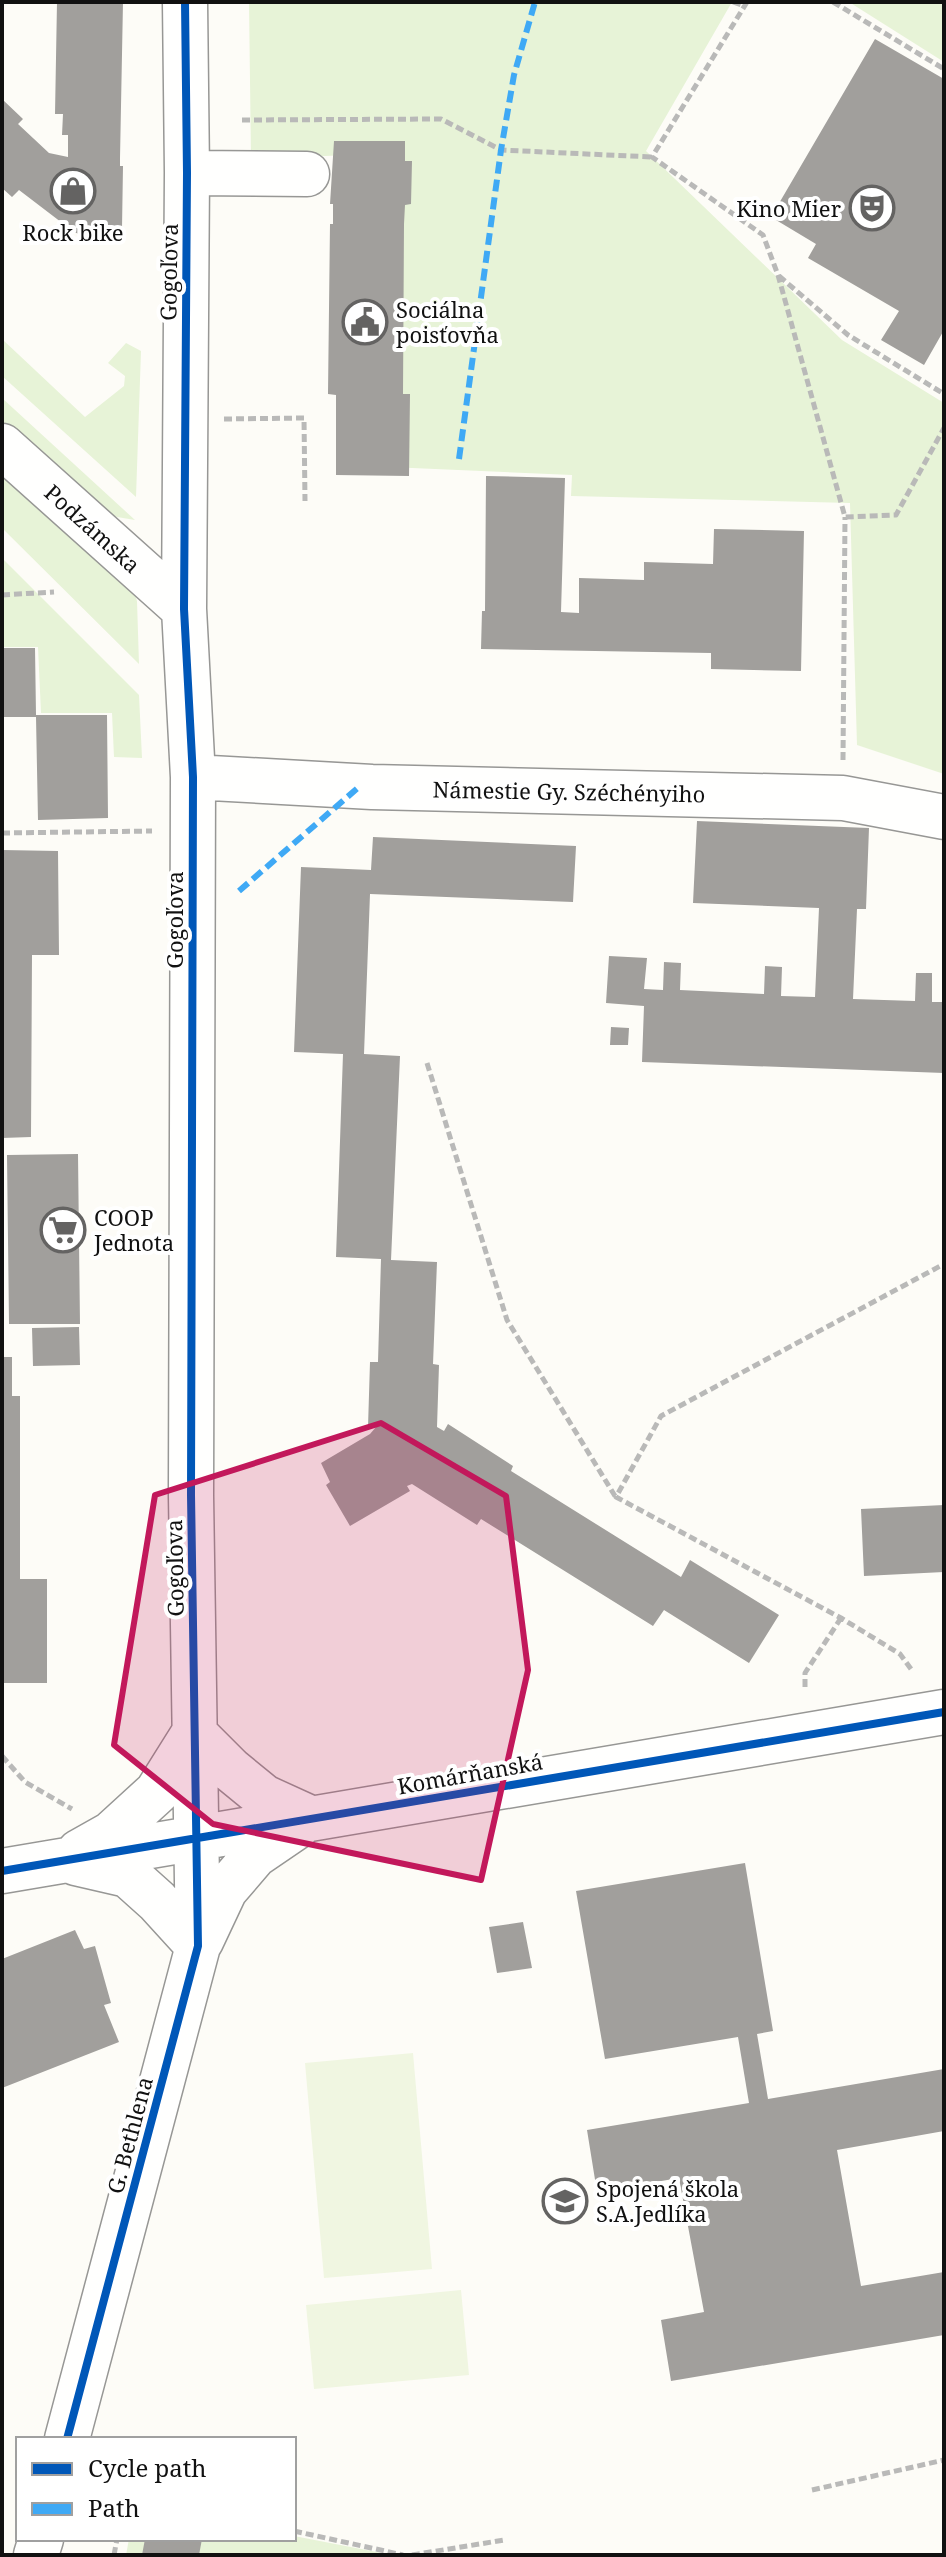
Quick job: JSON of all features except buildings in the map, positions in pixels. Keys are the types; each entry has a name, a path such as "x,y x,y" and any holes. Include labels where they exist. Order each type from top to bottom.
{"street":[{"name":"Gogoľova","path":"185,2 184,609 193,777 191,1495 196,1837"},
{"path":"187,173 307,174"},
{"name":"Podzámska","path":"2,446 184,609"},
{"name":"Námestie Gy. Széchényiho","path":"193,777 372,787 843,798 944,817"},
{"name":"Komárňanská","path":"2,1871 944,1712"},
{"path":"64,1860 111,1834 157,1792 194,1733 264,1797 310,1818"},
{"path":"64,1860 128,1875 198,1946 225,1890 255,1855 310,1818"},
{"name":"G. Bethlena","path":"68,2437 198,1946 196,1837"}],"path":[{"path":"652,157 746,4 733,2"},
{"path":"833,2 944,69"},
{"path":"242,120 441,119 501,150 652,157 763,235 778,275 845,517 843,798"},
{"path":"778,275 848,335 944,394"},
{"path":"212,419 304,418 305,501"},
{"path":"845,517 896,515 944,428"},
{"path":"2,595 54,592"},
{"path":"2,833 138,832"},
{"path":"427,1063 507,1320 616,1497 841,1618 900,1654 911,1669"},
{"path":"616,1497 661,1416 944,1264"},
{"path":"805,1687 805,1673 841,1618"},
{"path":"2,1756 25,1782 72,1809"},
{"path":"812,2490 944,2460"},
{"path":"296,2531 403,2555"},
{"path":"412,2555 504,2540"}],"highlighted area":[{"path":"381,1423 506,1496 528,1670 481,1880 213,1824 114,1745 155,1495"}],"green space":[{"path":"249,2 732,2 646,151 842,340 944,403 944,774 857,745 850,503 571,496 572,475 389,467 397,153 251,159"},
{"path":"849,2 944,2 944,62"},
{"path":"2,339 85,417 124,386 125,376 108,363 126,343 141,351 136,497 2,376"},
{"path":"2,398 135,520 117,517 97,507 2,423"},
{"path":"2,474 135,595 139,664 2,528"},
{"path":"2,558 139,695 142,758 114,757 112,713 41,713 38,647 2,647"},
{"path":"413,2053 432,2269 324,2278 305,2063"},
{"path":"461,2290 469,2375 314,2389 306,2305"},
{"path":"296,2536 392,2555 126,2555 129,2541 296,2541"}],"marked path":[{"path":"459,459 501,150 514,75 535,2"},
{"path":"239,891 360,786"}],"cycle path":[{"path":"68,2437 198,1946 191,1495 193,777 184,609 185,2"},
{"path":"2,1871 944,1712"}],"place":[{"name":"Rock bike","path":"73,191"},
{"name":"Kino Mier","path":"872,208"},
{"name":"Sociálna poisťovňa","path":"365,322"},
{"name":"COOP Jednota","path":"63,1230"},
{"name":"Spojená škola S.A.Jedlíka","path":"565,2201"}]}
